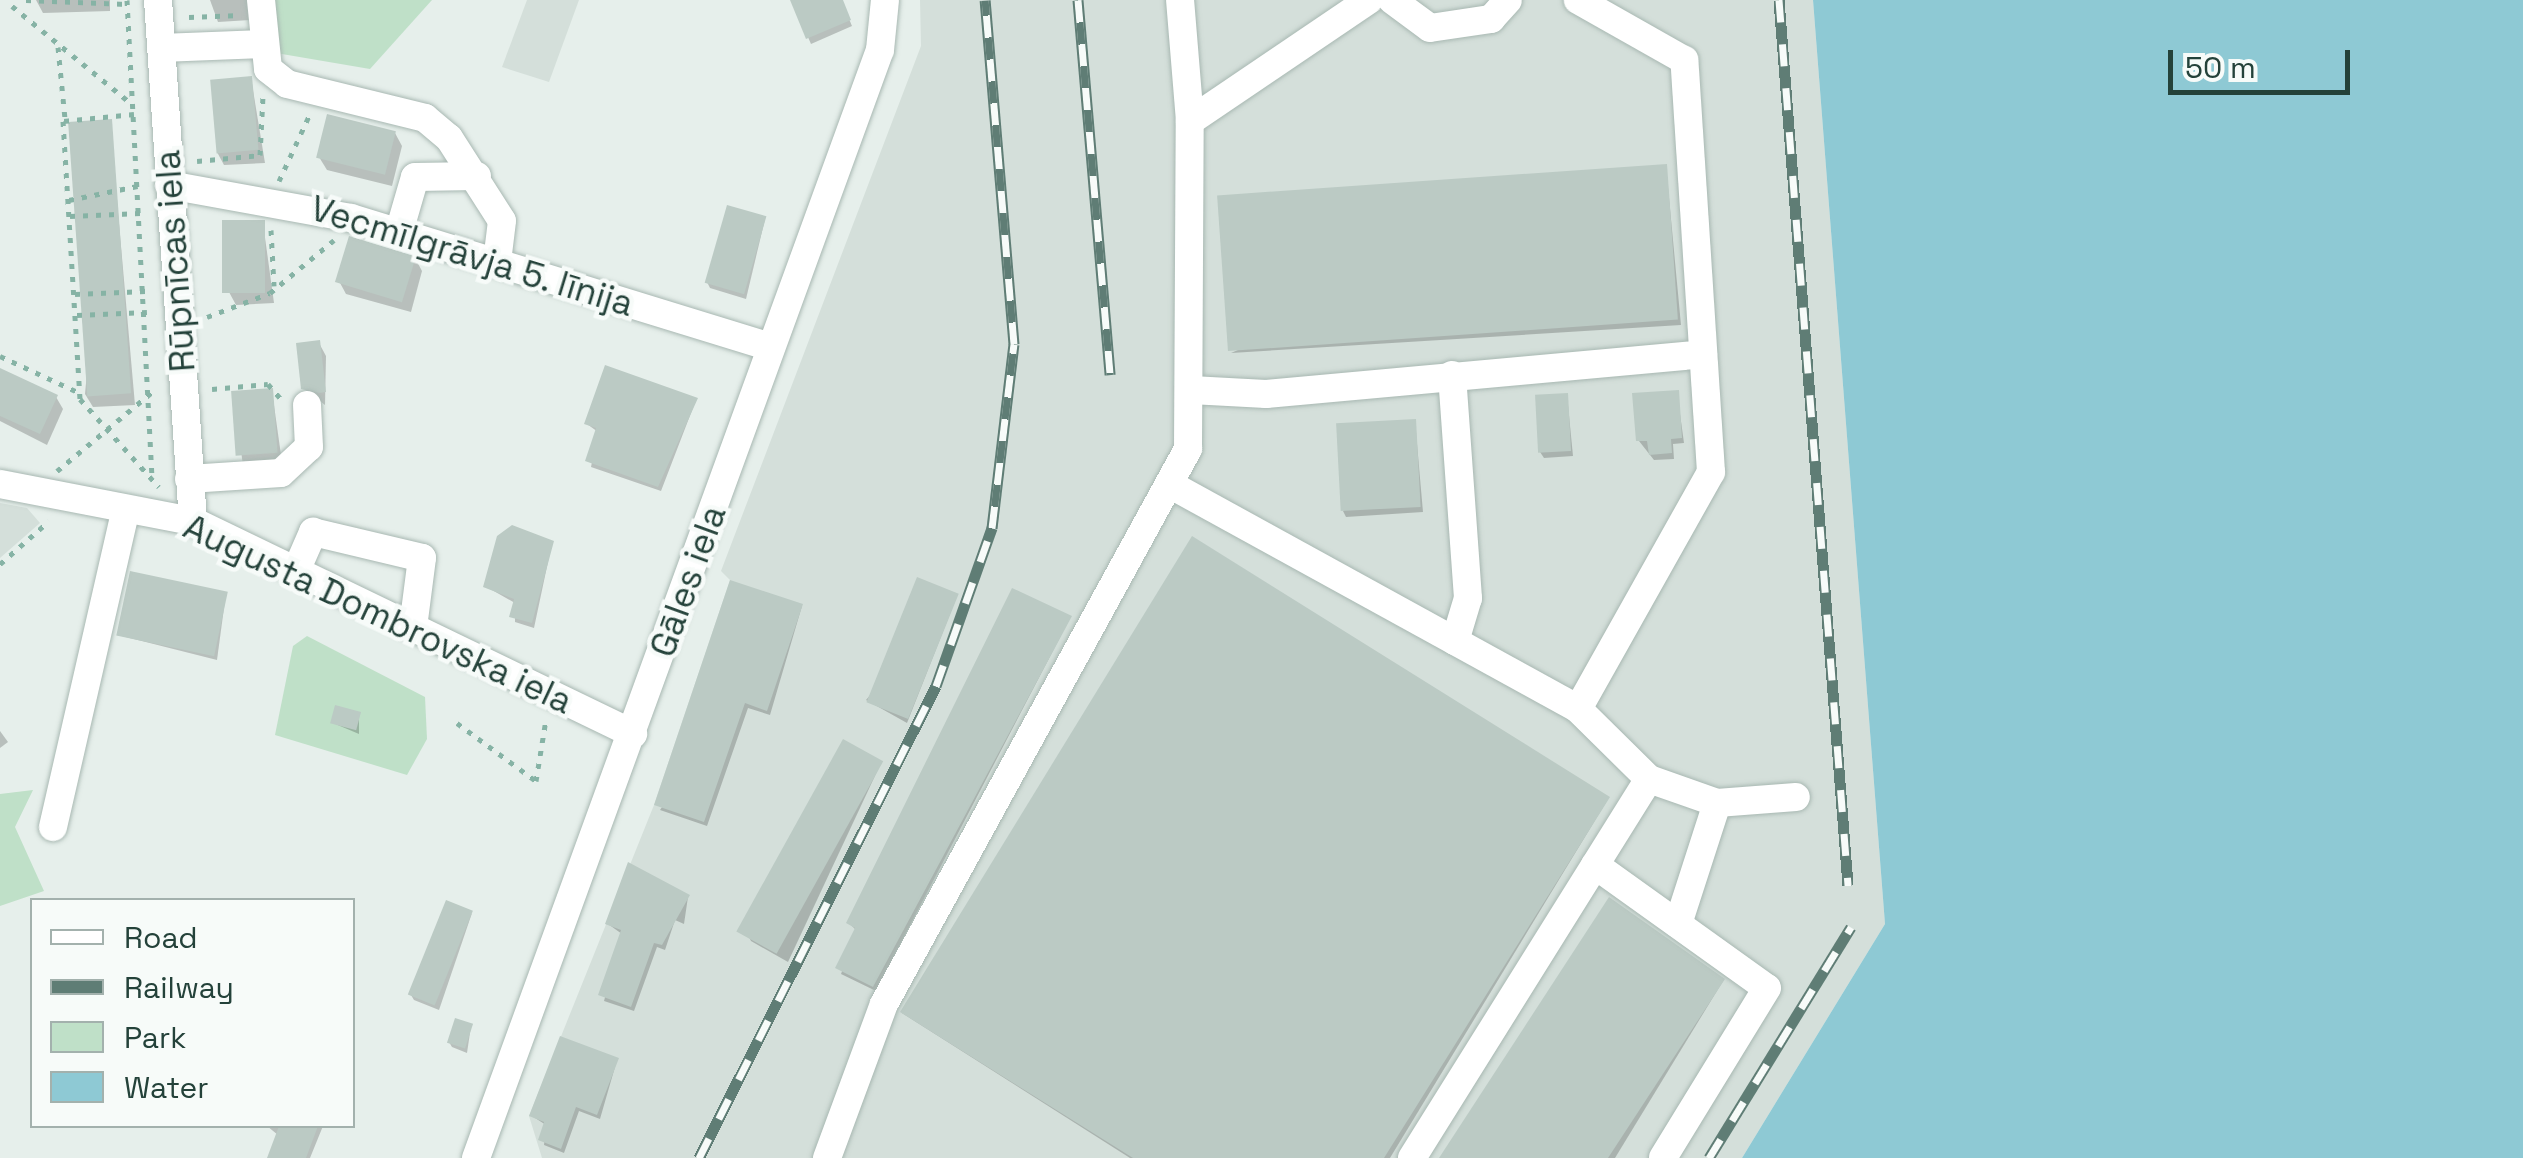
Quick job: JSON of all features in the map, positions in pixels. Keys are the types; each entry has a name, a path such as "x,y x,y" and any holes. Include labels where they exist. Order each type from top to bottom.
{"street":[{"name":"Rūpnīcas iela","path":"158,0 193,522"},
{"name":"Gāles iela","path":"476,1158 880,50 885,0"},
{"path":"827,1158 884,1004 1188,449 1191,390 1184,205 1190,121 1180,0"},
{"path":"1190,121 1368,0"},
{"path":"1392,0 1430,28 1492,19 1508,0"},
{"path":"1578,0 1684,60 1712,472 1578,709"},
{"path":"258,4 268,69 286,84 425,118 477,176 502,221 498,262"},
{"path":"162,48 263,44"},
{"path":"399,232 415,177 477,176"},
{"name":"Vecmīlgrāvja 5. līnija","path":"170,185 271,197 351,218 771,347"},
{"path":"1191,390 1266,394 1704,354"},
{"path":"1452,375 1468,598 1455,641"},
{"path":"189,478 280,473 309,447 295,409"},
{"name":"Augusta Dombrovska iela","path":"0,484 193,522 633,734"},
{"path":"1171,485 1578,709 1649,779 1717,803 1796,797"},
{"path":"53,827 126,509"},
{"path":"296,572 314,532 422,558 413,626"},
{"path":"1412,1158 1649,779"},
{"path":"1678,924 1717,803"},
{"path":"1595,865 1766,988 1663,1158"}],"path":[{"path":"10,3 127,2 146,291 152,481"},
{"path":"10,3 134,105"},
{"path":"189,18 258,4"},
{"path":"57,44 65,118 80,394 104,432 193,522"},
{"path":"198,161 260,154 262,83"},
{"path":"274,286 271,197 313,108 328,112"},
{"path":"65,118 134,114"},
{"path":"69,200 139,186"},
{"path":"70,216 141,213"},
{"path":"207,317 274,286 351,218"},
{"path":"76,294 146,291"},
{"path":"77,316 147,312"},
{"path":"0,356 80,394"},
{"path":"68,462 181,368"},
{"path":"212,389 268,384 295,409"},
{"path":"0,564 74,498"},
{"path":"457,723 536,781 548,739 543,712"}],"shaded area":[{"path":"527,0 579,0 549,82 502,67"},
{"path":"920,0 1813,0 1885,924 1742,1158 542,1158 529,1116 654,805 730,580 721,571 921,46"},
{"path":"0,503 27,508 40,523 0,558"}],"green space":[{"path":"274,0 432,0 370,69 276,53"},
{"path":"307,636 425,697 427,739 407,775 275,735 293,646"},
{"path":"33,790 15,827 44,891 0,906 0,794"}],"water":[{"path":"1813,0 2523,0 2523,1158 1742,1158 1885,924"}],"building":[{"path":"790,0 843,0 851,20 806,39"},
{"path":"252,76 258,150 217,153 210,80"},
{"path":"327,114 396,131 385,175 316,158"},
{"path":"112,119 131,393 87,396 68,122"},
{"path":"1667,164 1678,320 1228,351 1217,195"},
{"path":"727,205 766,216 744,294 705,283"},
{"path":"222,220 265,220 265,293 222,293"},
{"path":"349,236 416,256 402,302 335,282"},
{"path":"320,340 326,392 319,393 301,389 296,343"},
{"path":"605,365 698,398 658,487 585,461 596,428 584,424"},
{"path":"0,368 58,395 40,434 0,416"},
{"path":"273,388 278,453 236,456 231,391"},
{"path":"1679,390 1682,438 1671,439 1672,453 1649,455 1647,441 1636,441 1632,393"},
{"path":"1568,393 1571,451 1538,453 1535,395"},
{"path":"1416,419 1421,507 1341,511 1336,423"},
{"path":"512,525 554,541 532,623 509,617 514,599 483,587 497,536"},
{"path":"1192,536 1610,797 1384,1158 1133,1158 900,1012"},
{"path":"130,571 228,592 214,656 116,636"},
{"path":"917,577 959,594 908,719 866,702"},
{"path":"730,580 803,604 767,711 745,703 704,822 654,805"},
{"path":"1012,588 1072,616 873,987 835,968 855,928 846,923"},
{"path":"335,705 361,712 356,730 330,723"},
{"path":"843,739 883,761 777,954 736,931"},
{"path":"628,862 690,895 662,945 654,943 631,1007 598,995 621,930 605,924"},
{"path":"1609,897 1725,979 1608,1158 1439,1158"},
{"path":"446,900 473,911 435,1005 408,995"},
{"path":"455,1018 473,1024 465,1049 447,1043"},
{"path":"560,1036 619,1058 597,1115 576,1107 561,1149 538,1140 544,1122 529,1116"},
{"path":"278,1128 317,1128 306,1158 267,1158"}],"railway":[{"path":"699,1158 936,686 992,528 1014,344 985,0"},
{"path":"1078,0 1110,375"},
{"path":"1779,0 1848,885"},
{"path":"1709,1158 1851,927"}]}
